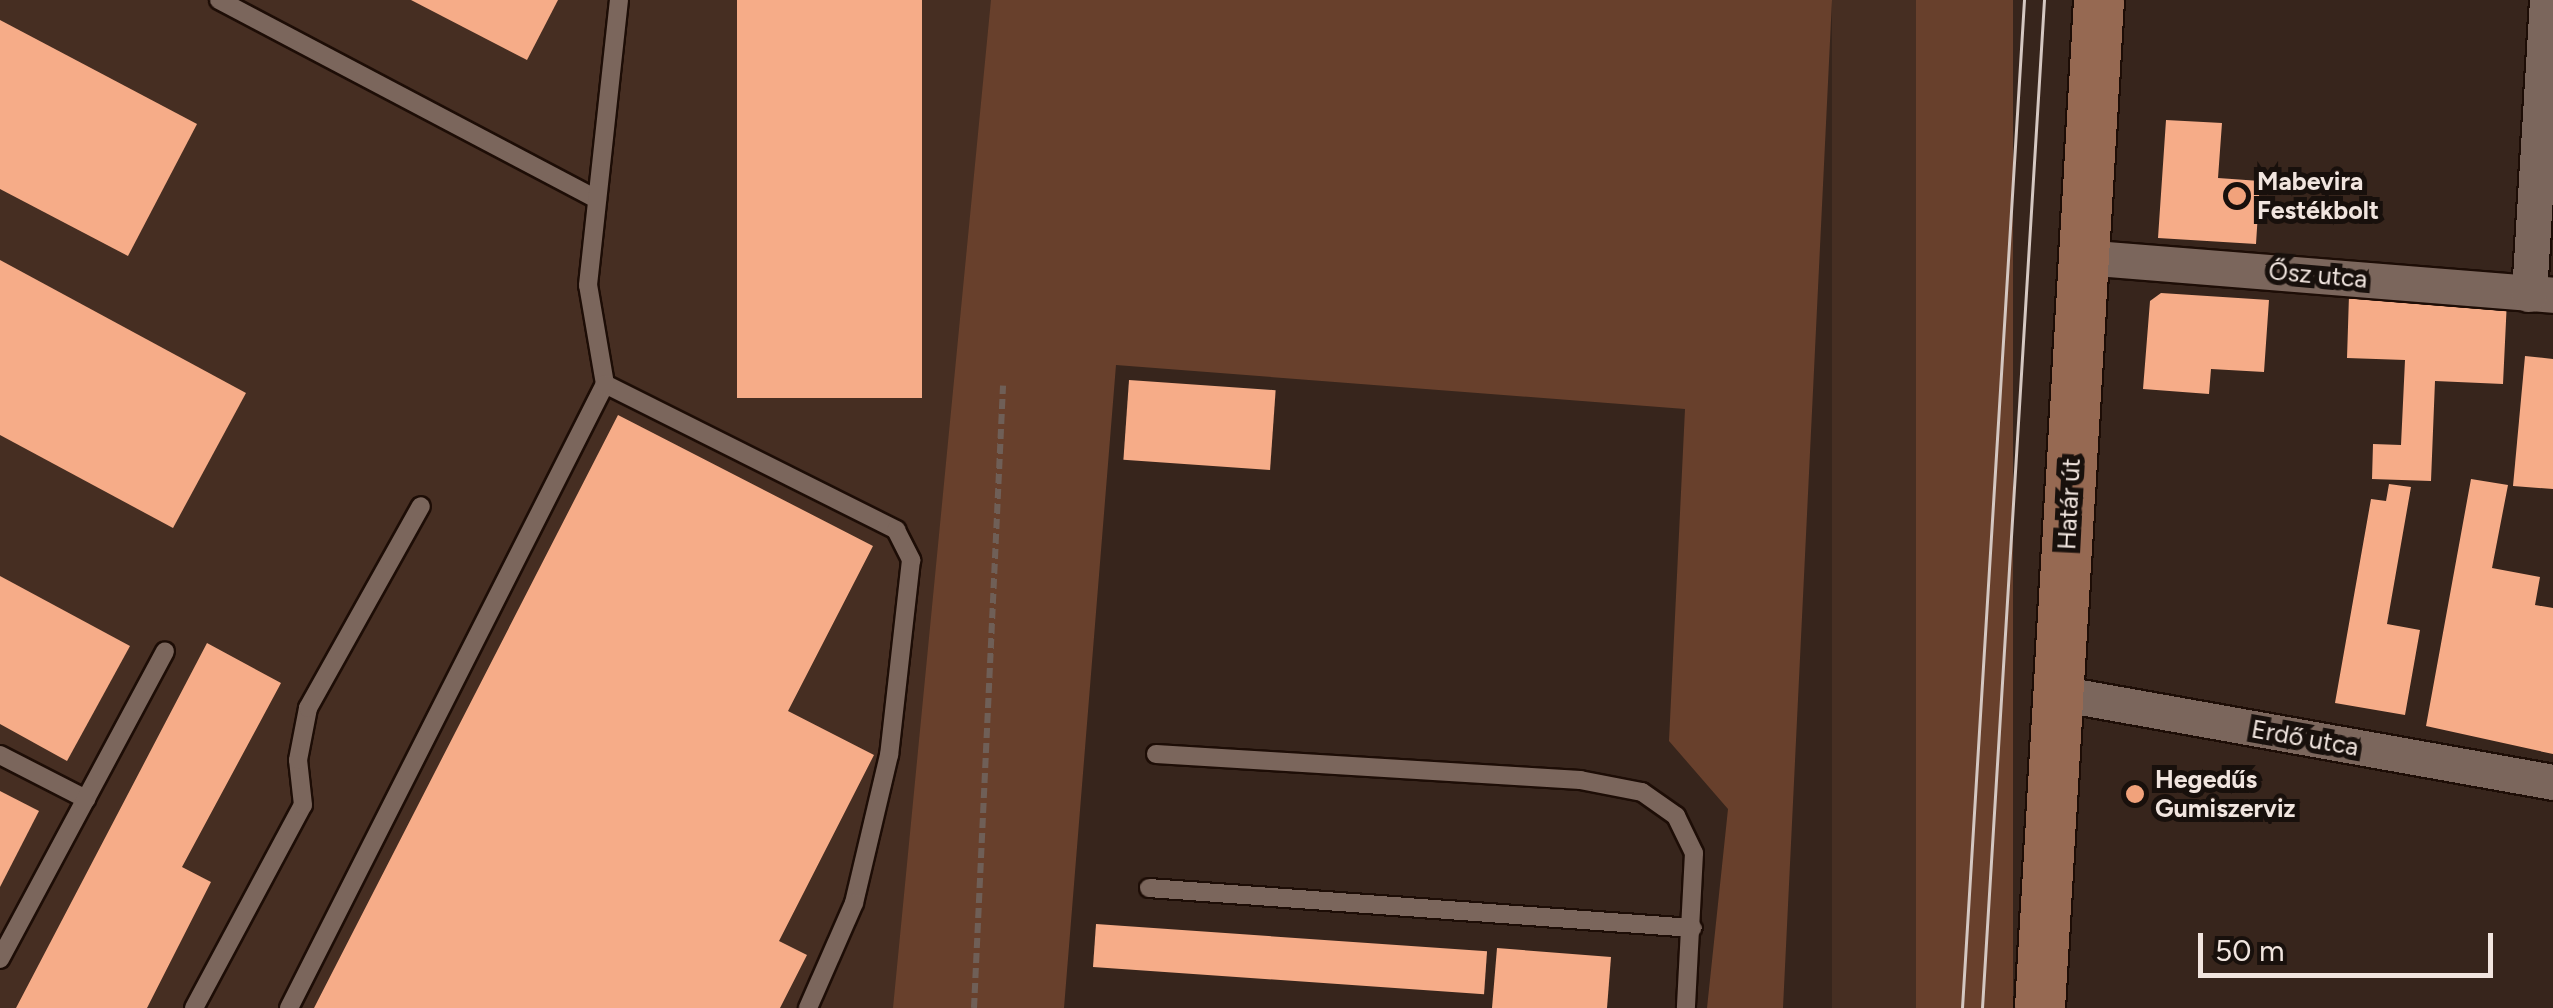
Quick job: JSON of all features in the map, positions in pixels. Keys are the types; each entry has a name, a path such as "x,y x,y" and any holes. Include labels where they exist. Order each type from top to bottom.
{"main road":[{"name":"Határ út","path":"2040,1008 2099,0"}],"street":[{"path":"2541,295 2547,0"},
{"name":"Ősz utca","path":"2083,257 2541,295"},
{"name":"Erdő utca","path":"2058,693 2553,782"}],"lane":[{"path":"220,0 598,199"},
{"path":"289,1008 605,384 588,285 619,0"},
{"path":"605,384 896,530 910,560 889,754 854,904 808,1008"},
{"path":"194,1008 303,805 298,760 308,708 420,506"},
{"path":"0,959 165,651"},
{"path":"1156,754 1580,780 1642,792 1666,806 1691,840 1693,928 1686,1008"},
{"path":"0,755 86,799"},
{"path":"1149,888 1693,928"}],"path":[{"path":"974,1008 972,962 1003,386"}],"shaded area":[{"path":"0,0 991,0 991,1008 0,1008"},
{"path":"991,0 1832,0 1783,1008 1707,1008 1728,809 1669,741 1685,409 1116,365 1064,1008 893,1008"},
{"path":"1832,0 1916,0 1916,1008 1832,1008"},
{"path":"1916,0 2013,0 2013,1008 1916,1008"}],"building":[{"path":"411,0 558,0 527,60"},
{"path":"737,0 922,0 922,398 737,398"},
{"path":"0,20 197,124 128,256 0,189"},
{"path":"2166,120 2222,123 2218,178 2260,181 2256,244 2158,238"},
{"path":"0,260 246,393 173,528 0,435"},
{"path":"2161,293 2269,300 2264,372 2211,369 2209,394 2143,389 2150,301"},
{"path":"2349,295 2507,300 2503,384 2435,381 2431,481 2372,479 2373,444 2401,445 2405,360 2347,358"},
{"path":"2525,356 2553,359 2553,489 2513,486"},
{"path":"1129,380 1276,390 1270,470 1123,460"},
{"path":"618,415 873,546 788,711 874,755 779,941 807,955 780,1008 314,1008"},
{"path":"2471,479 2508,485 2492,568 2540,577 2535,605 2553,608 2553,754 2426,726"},
{"path":"2389,484 2411,487 2387,624 2420,630 2405,715 2335,703 2371,499 2386,501"},
{"path":"0,576 130,646 67,761 0,724"},
{"path":"207,643 281,683 182,867 211,882 147,1008 16,1008"},
{"path":"0,791 39,811 0,887"},
{"path":"1096,924 1487,951 1484,994 1093,967"},
{"path":"1497,948 1611,957 1607,1008 1492,1008"}],"tram line":[{"path":"1962,1008 2024,0"},
{"path":"1982,1008 2044,0"}],"place":[{"name":"Mabevira Festékbolt","path":"2237,196"},
{"name":"Hegedűs Gumiszerviz","path":"2135,794"}]}
